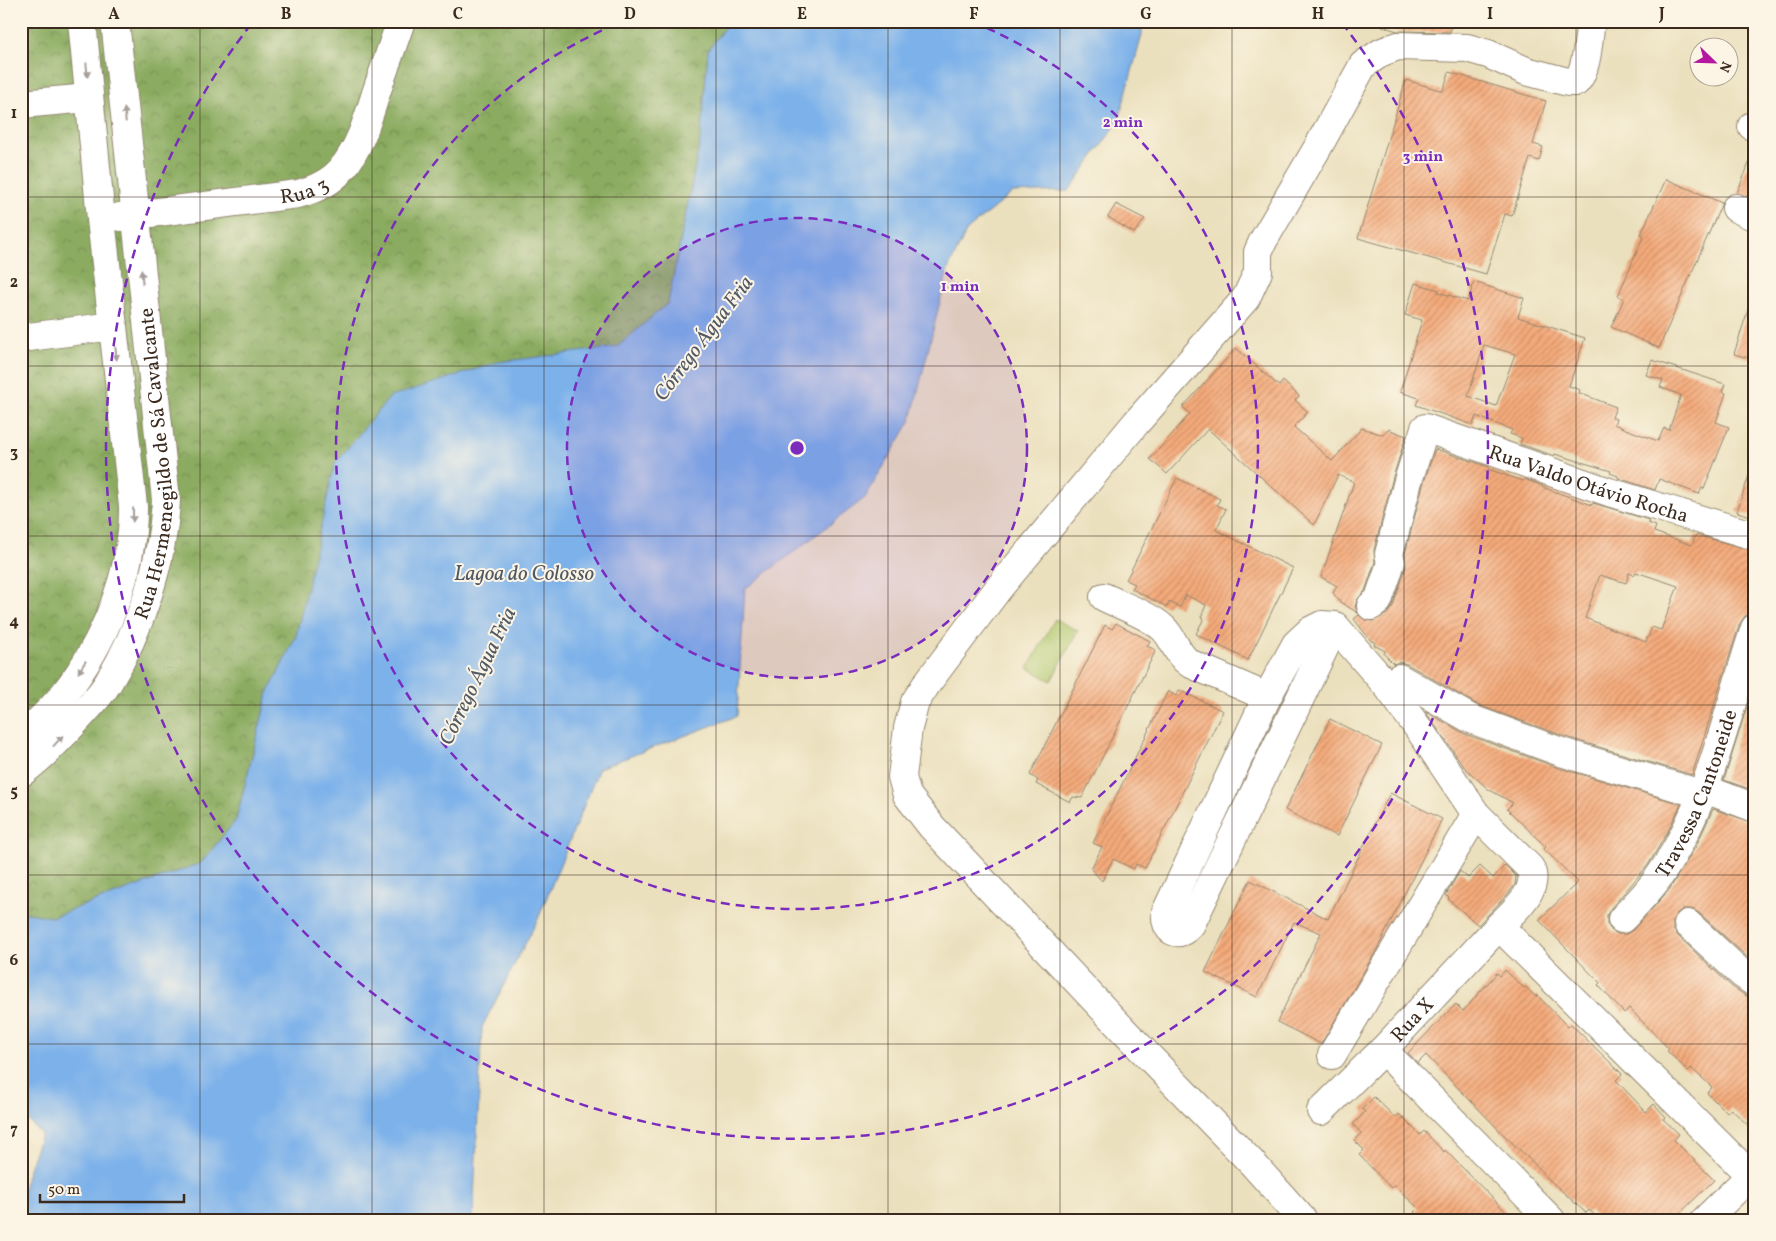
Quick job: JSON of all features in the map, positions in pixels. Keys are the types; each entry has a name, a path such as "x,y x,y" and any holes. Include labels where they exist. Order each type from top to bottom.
{"street":[{"name":"Rua Hermenegildo de Sá Cavalcante","path":"21,738 64,695 97,642 116,602 123,581 134,521 134,506 101,219 82,21"},
{"name":"Rua Hermenegildo de Sá Cavalcante","path":"21,773 50,749 108,684 142,612 153,578 165,519 166,500 146,328 137,215 115,21"},
{"name":"Rua 3","path":"101,219 298,194 310,191 329,181 340,172 353,155 365,127 401,21"},
{"path":"1304,1220 932,827 908,795 902,777 908,728 915,702 998,589 1136,423 1246,298 1258,272 1258,252 1263,241 1318,147 1362,65 1382,52 1398,46 1467,48 1488,54 1526,71 1568,82 1576,82 1584,67 1590,21"},
{"path":"21,104 89,98"},
{"path":"21,338 113,326"},
{"name":"Rua Valdo Otávio Rocha","path":"1371,606 1378,601 1391,562 1389,554 1408,481 1425,428 1609,492 1755,536"},
{"path":"1104,597 1153,621 1164,629 1181,657 1188,663 1267,698"},
{"path":"1334,626 1192,924 1186,931 1177,932 1168,928 1165,921 1166,912 1267,698 1296,644 1310,631 1322,625 1334,626 1394,682 1472,719 1552,749 1694,792 1705,789 1755,808"},
{"name":"Travessa Cantoneide","path":"1622,919 1651,888 1667,865 1705,789 1748,672 1755,628"},
{"path":"1332,1055 1476,814 1421,732 1394,682"},
{"name":"Rua X","path":"1321,1111 1383,1050 1500,926 1530,890 1533,875 1530,868 1476,814"},
{"path":"1688,924 1742,974 1755,983"},
{"path":"1500,926 1752,1178 1705,1220"},
{"path":"1383,1050 1551,1220"}],"green space":[{"path":"21,21 729,21 708,50 701,137 668,303 617,347 498,363 296,636 268,693 236,820 201,863 52,917 21,912"},
{"path":"1055,619 1078,631 1051,681 1028,668"}],"water":[{"name":"Lagoa do Colosso","path":"729,21 1142,21 1142,35 1118,122 1069,191 1012,193 967,230 948,269 911,420 865,498 745,589 737,716 599,768 538,919 482,1027 473,1220 24,1220 22,1199 24,1188 41,1134 21,1113 21,912 52,917 201,863 236,820 268,693 296,636 335,463 390,397 498,362 617,347 668,303 701,137 708,50"}],"building":[{"path":"1380,21 1453,21 1450,32 1397,31 1379,25"},
{"path":"1449,72 1546,101 1533,144 1543,147 1539,161 1530,158 1512,216 1505,214 1486,274 1358,238 1406,80 1443,91"},
{"path":"1755,151 1755,200 1737,193"},
{"path":"1666,179 1722,203 1659,348 1611,327 1624,299 1618,296 1644,235 1641,234"},
{"path":"1116,204 1145,219 1134,233 1108,217"},
{"path":"1474,282 1524,298 1518,317 1585,338 1569,386 1580,390 1579,393 1616,407 1612,417 1616,419 1614,424 1658,441 1664,428 1669,430 1681,395 1660,387 1663,380 1646,375 1652,360 1725,384 1722,392 1726,393 1716,422 1729,427 1704,489 1702,488 1699,494 1659,479 1655,490 1618,478 1618,476 1610,473 1611,471 1555,454 1554,456 1520,444 1522,438 1510,434 1512,430 1476,416 1473,425 1416,405 1419,398 1400,392 1422,320 1405,315 1415,283 1468,301","holes":["1484,345 1515,354 1496,406 1468,396"]},
{"path":"1751,300 1755,301 1755,360 1734,354"},
{"path":"1236,348 1279,386 1283,381 1299,396 1295,400 1308,412 1294,427 1332,461 1362,428 1383,435 1388,429 1406,436 1374,550 1375,562 1365,591 1357,600 1355,607 1358,613 1340,602 1333,593 1337,586 1321,577 1354,482 1338,475 1314,525 1208,429 1167,474 1150,459 1190,414 1183,407"},
{"path":"1435,449 1489,467 1488,469 1523,481 1524,479 1592,505 1593,503 1649,520 1648,523 1656,526 1654,532 1692,545 1696,535 1755,551 1755,613 1745,616 1740,623 1692,775 1566,737 1478,705 1407,664 1399,662 1394,664 1384,654 1385,651 1374,645 1375,642 1371,641 1354,619 1359,615 1365,620 1373,621 1387,614 1393,606 1406,567 1405,554 1423,485","holes":["1636,572 1678,586 1661,630 1652,627 1646,642 1585,618 1600,575 1626,583 1629,573 1634,575"]},
{"path":"1752,466 1755,467 1755,517 1737,512"},
{"path":"1177,478 1220,499 1217,505 1226,509 1216,530 1293,568 1248,660 1196,634 1204,618 1201,617 1206,605 1186,595 1180,607 1169,602 1167,607 1132,589 1135,584 1126,580"},
{"path":"1116,623 1150,641 1147,646 1156,650 1082,798 1073,797 1070,802 1036,784 1038,780 1030,775 1105,625 1112,629"},
{"path":"1755,681 1755,791 1724,780"},
{"path":"1179,690 1223,711 1145,868 1136,864 1134,869 1113,859 1102,881 1091,869 1102,847 1093,843 1168,691 1176,696"},
{"path":"1425,711 1465,734 1556,767 1681,804 1648,865 1607,915 1607,924 1612,931 1618,934 1626,934 1633,930 1669,890 1696,846 1713,809 1755,823 1755,964 1699,913 1692,909 1683,909 1676,914 1673,921 1673,929 1731,986 1746,996 1755,998 1755,1132 1731,1109 1727,1113 1707,1093 1712,1087 1691,1068 1688,1071 1667,1051 1669,1049 1629,1008 1624,1013 1598,985 1600,983 1539,920 1578,882 1507,809 1513,803 1488,789 1465,768"},
{"path":"1330,719 1382,745 1337,836 1285,810"},
{"path":"1390,793 1442,819 1377,949 1321,1044 1277,1022 1321,933 1294,922 1257,997 1205,972 1250,880 1328,919"},
{"path":"1505,865 1516,876 1515,885 1478,925 1448,899 1446,895 1460,871 1468,878 1480,866 1493,878"},
{"path":"1505,970 1524,988 1526,987 1536,997 1537,995 1568,1027 1571,1024 1622,1074 1616,1080 1646,1112 1654,1104 1666,1117 1663,1119 1679,1134 1674,1140 1714,1180 1673,1220 1600,1220 1589,1210 1586,1213 1543,1174 1426,1055 1418,1063 1408,1053 1456,1004 1463,1011 1497,973 1500,976"},
{"path":"1374,1097 1396,1118 1399,1114 1420,1135 1424,1131 1514,1220 1420,1220 1414,1212 1418,1208 1394,1185 1391,1188 1359,1155 1364,1150 1354,1140 1361,1133 1353,1124 1365,1112 1362,1109"}],"water label":[{"name":"Córrego Água Fria","path":"703,338"},
{"name":"Córrego Água Fria","path":"477,676"}]}
